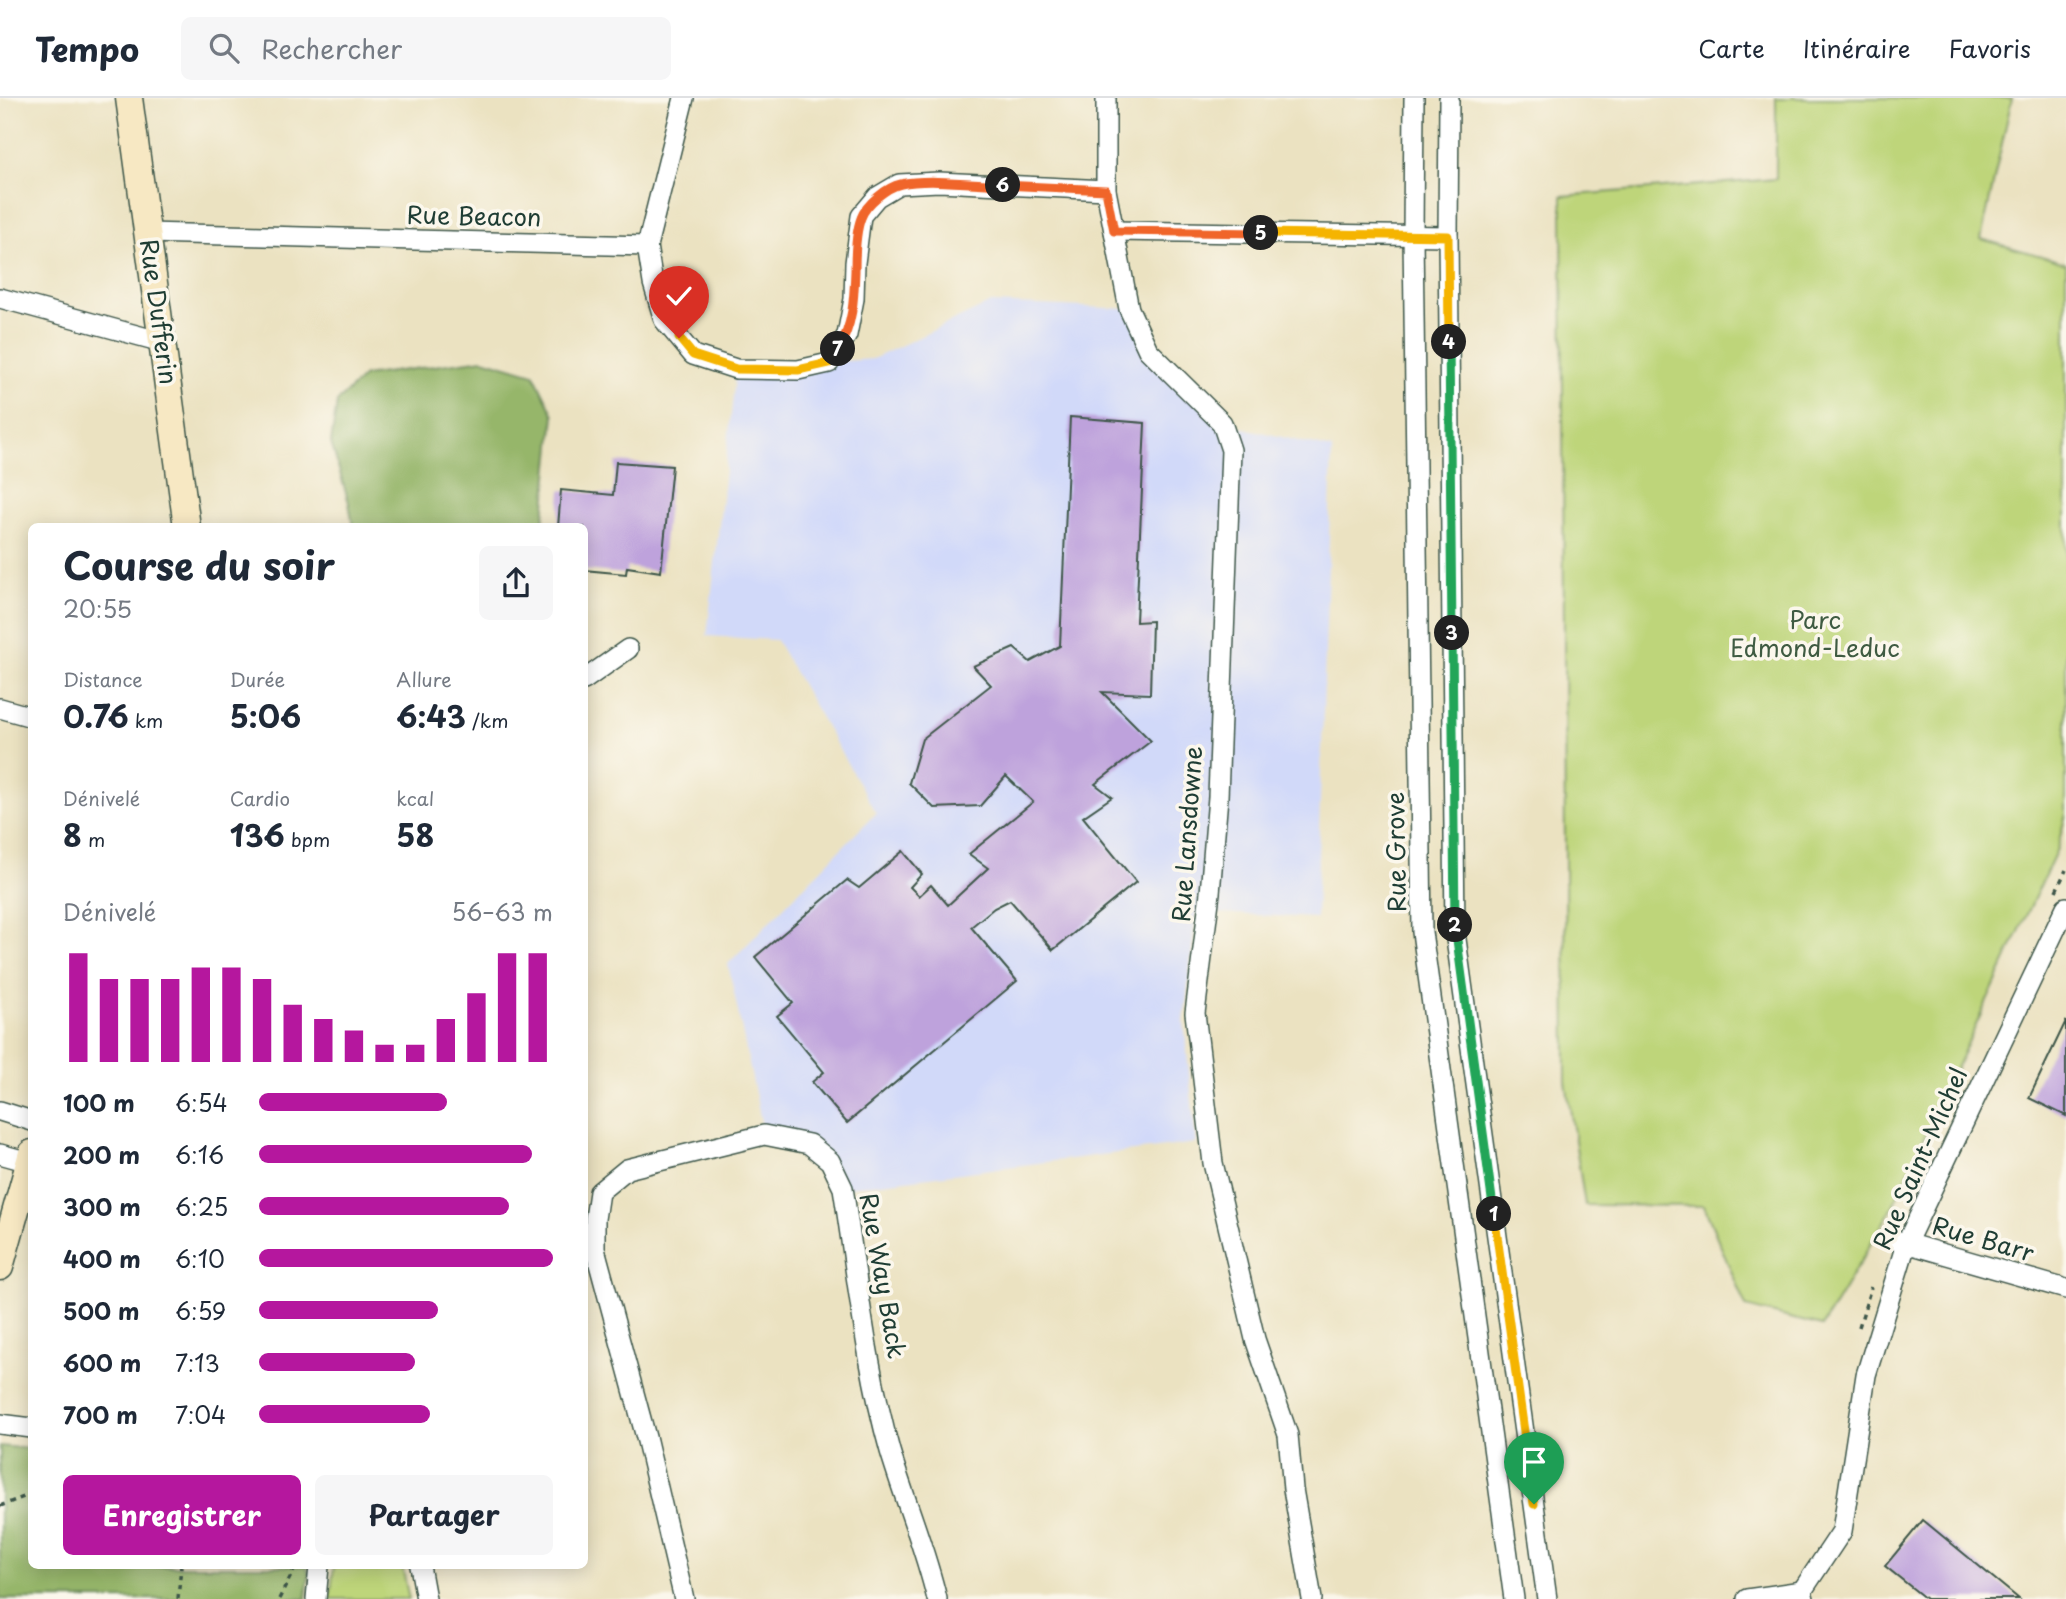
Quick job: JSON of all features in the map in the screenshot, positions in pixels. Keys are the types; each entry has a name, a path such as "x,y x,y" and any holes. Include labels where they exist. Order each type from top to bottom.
{"main road":[{"name":"Rue Dufferin","path":"130,98 186,523"},
{"path":"0,1266 28,1164"}],"street":[{"path":"684,98 647,246 653,283 664,320 693,355 736,369 798,370 829,363 847,335 854,299 861,216 877,197 899,184 939,182 1106,190"},
{"name":"Rue Lansdowne","path":"1106,98 1106,190 1129,309 1148,350 1222,423 1231,450 1218,797 1210,893 1195,1013 1213,1163 1255,1339 1288,1436 1293,1489 1312,1599"},
{"name":"Rue Grove","path":"1414,98 1413,236 1422,932 1514,1599"},
{"path":"1449,98 1455,932 1547,1599"},
{"path":"1114,231 1448,236"},
{"name":"Rue Beacon","path":"147,233 647,246"},
{"path":"0,298 162,342"},
{"path":"588,677 628,649"},
{"path":"0,708 28,716"},
{"name":"Rue Saint-Michel","path":"1803,1595 1842,1531 1866,1375 1897,1241 2066,906"},
{"path":"0,1111 28,1120"},
{"name":"Rue Way Back","path":"684,1599 647,1441 595,1249 595,1219 599,1192 627,1168 764,1135 809,1144 830,1161 843,1188 882,1416 937,1599"},
{"path":"0,1154 28,1157"},
{"name":"Rue Barr","path":"1897,1241 2066,1289"},
{"path":"0,1424 28,1428"},
{"path":"316,1599 319,1569"},
{"path":"421,1569 426,1599"},
{"path":"1747,1599 1803,1595"}],"path":[{"path":"0,1506 28,1496"},
{"path":"178,1599 181,1569"},
{"path":"279,1599 294,1569"}],"shaded area":[{"path":"991,303 1129,309 1148,350 1222,423 1332,449 1316,918 1196,912 1184,1022 1196,1143 843,1188 830,1161 764,1135 728,964 876,813 776,640 707,636 736,369 873,359"}],"green space":[{"name":"Parc Edmond-Leduc","path":"1776,98 2012,98 1981,239 2066,263 2066,814 2057,849 1891,1210 1822,1326 1746,1307 1704,1206 1585,1205 1566,1082 1562,196 1776,179"},
{"path":"483,359 534,374 554,415 543,523 352,523 331,443 337,402 364,376"},
{"path":"0,1446 28,1449 28,1569 308,1569 309,1575 306,1599 0,1599"},
{"path":"334,1569 403,1569 409,1599 330,1599"}],"building":[{"path":"1070,417 1145,423 1136,622 1152,621 1150,694 1102,692 1151,741 1095,784 1112,797 1083,817 1136,882 1053,950 1010,900 994,908 971,927 1017,981 847,1123 812,1082 824,1072 777,1016 793,1003 755,957 847,880 859,888 903,851 922,874 910,887 919,896 931,885 948,905 988,868 969,854 1033,802 1006,776 980,806 934,808 909,783 922,739 991,685 973,666 1014,648 1030,662 1060,646"},
{"path":"616,462 672,466 661,572 627,567 626,574 588,570 588,523 558,523 561,490 613,495"},
{"path":"2066,1021 2066,1116 2029,1098"},
{"path":"1923,1520 2019,1599 1926,1599 1885,1566"}],"route":[{"path":"679,338 693,355 736,369 798,370 829,363 847,335 854,299 861,216 877,197 899,184 939,182 1106,190 1114,231 1448,236 1455,932 1534,1504"}]}
